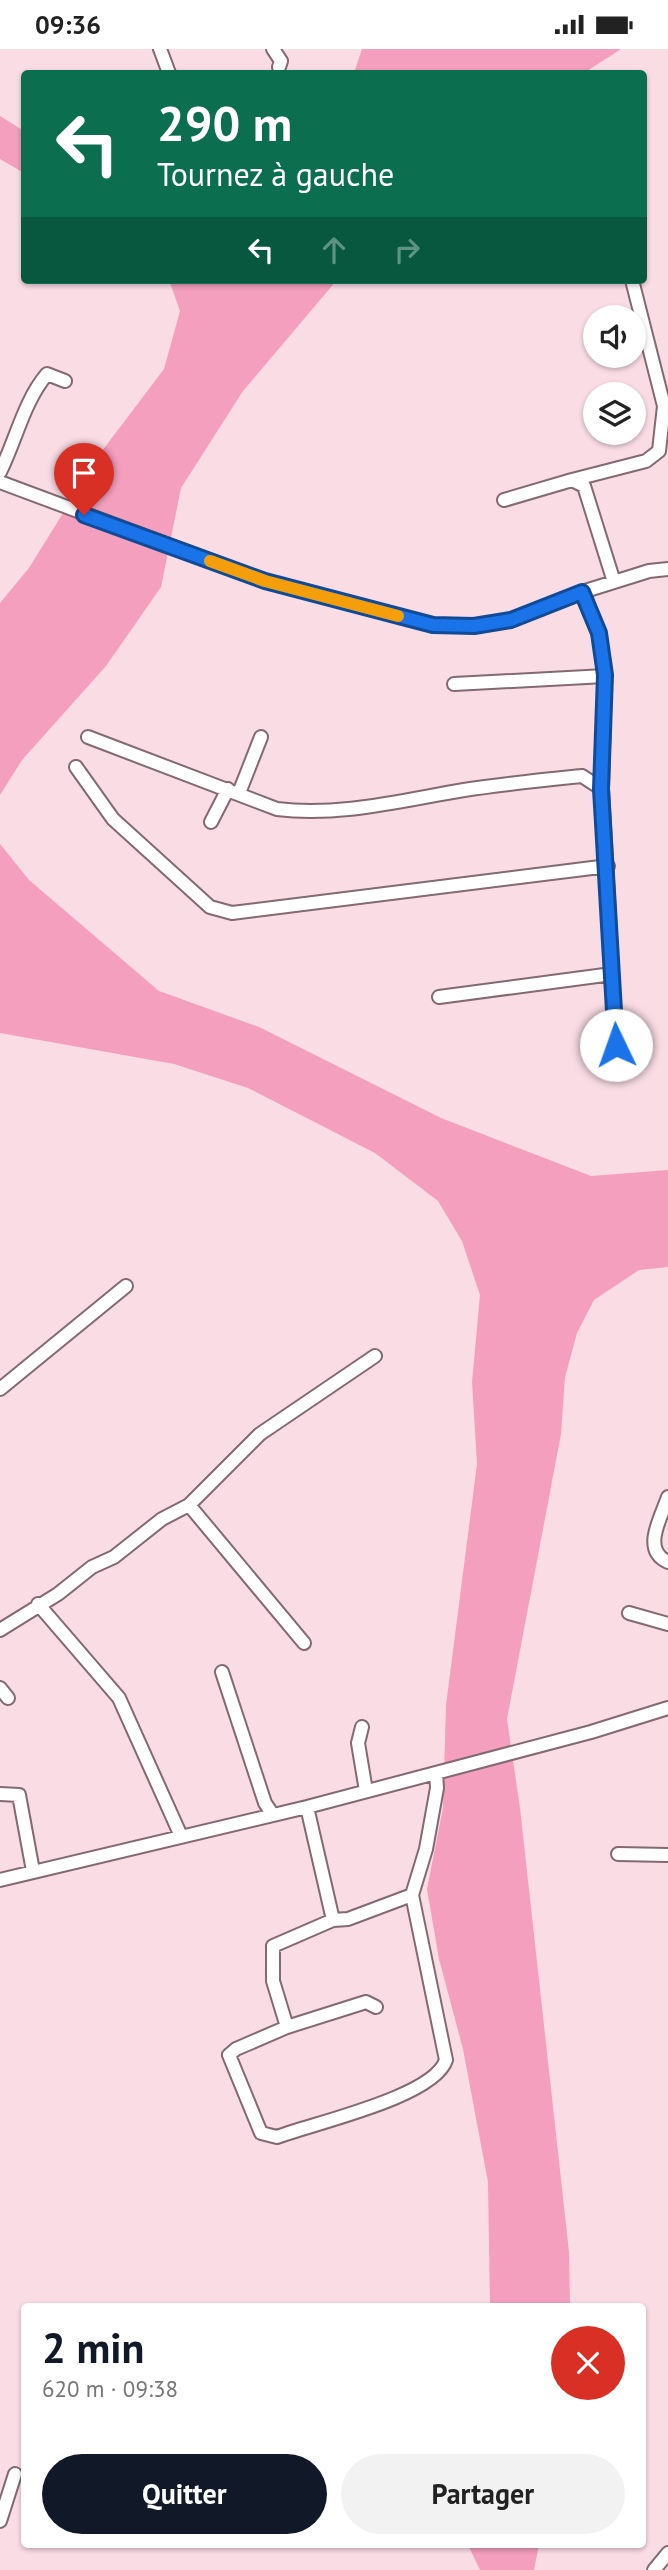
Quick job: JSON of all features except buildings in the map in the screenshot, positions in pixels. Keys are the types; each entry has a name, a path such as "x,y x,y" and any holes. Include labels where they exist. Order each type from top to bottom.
{"street":[{"path":"160,49 168,70"},
{"path":"273,49 281,61 279,67"},
{"path":"504,500 646,461 659,451 664,407 633,284"},
{"path":"0,472 20,429 30,397 47,374 65,381"},
{"path":"572,480 584,486 614,582"},
{"path":"0,482 265,581 433,625 474,626 511,620 582,592 668,569"},
{"path":"582,592 599,633 605,675 601,789 608,866 616,1045"},
{"path":"454,684 605,675"},
{"path":"88,737 277,809 293,811 368,807 466,790 582,775 601,789"},
{"path":"211,822 233,791 261,737"},
{"path":"76,767 113,820 211,907 221,911 232,913 608,866"},
{"path":"439,997 612,974"},
{"path":"0,1389 126,1286"},
{"path":"0,1630 58,1594 92,1567 114,1557 162,1519 190,1505 260,1434 374,1356"},
{"path":"668,1497 653,1543 656,1553 668,1562"},
{"path":"190,1505 304,1643"},
{"path":"38,1604 118,1698 181,1836"},
{"path":"629,1613 668,1624"},
{"path":"222,1672 265,1803 273,1815"},
{"path":"0,1880 307,1807 668,1708"},
{"path":"362,1727 358,1743 366,1791"},
{"path":"376,2007 366,2002 287,2027 236,2049 229,2055 261,2133 267,2137 277,2137 372,2107 421,2087 442,2072 446,2060 412,1895 426,1849 437,1788 436,1773"},
{"path":"0,1794 19,1795 33,1871"},
{"path":"307,1807 333,1920"},
{"path":"618,1854 668,1855"},
{"path":"287,2027 273,1981 273,1946 333,1920 348,1919 412,1895"},
{"path":"0,2521 15,2474"},
{"path":"653,2570 668,2553"}],"shaded area":[{"path":"362,49 621,49 589,70 355,70"},
{"path":"0,116 21,129 21,171 0,159"},
{"path":"170,284 334,284 243,391 181,488 161,587 106,666 22,760 0,795 0,603 29,568 99,455 164,369 180,311"},
{"path":"0,844 29,880 159,991 259,1027 441,1118 591,1176 668,1170 668,1267 639,1270 594,1300 577,1333 565,1377 561,1434 507,1719 520,1808 569,2252 570,2303 490,2303 488,2182 463,2049 439,1959 427,1889 443,1808 446,1705 477,1464 472,1382 480,1295 462,1241 438,1201 375,1153 248,1088 174,1064 0,1033"},
{"path":"469,2548 538,2548 534,2570 480,2570"}],"slow traffic":[{"path":"210,561 265,581 398,616"}],"route":[{"path":"84,515 265,581 433,625 474,626 511,620 582,592 599,633 605,675 601,789 608,866 616,1045"}]}
